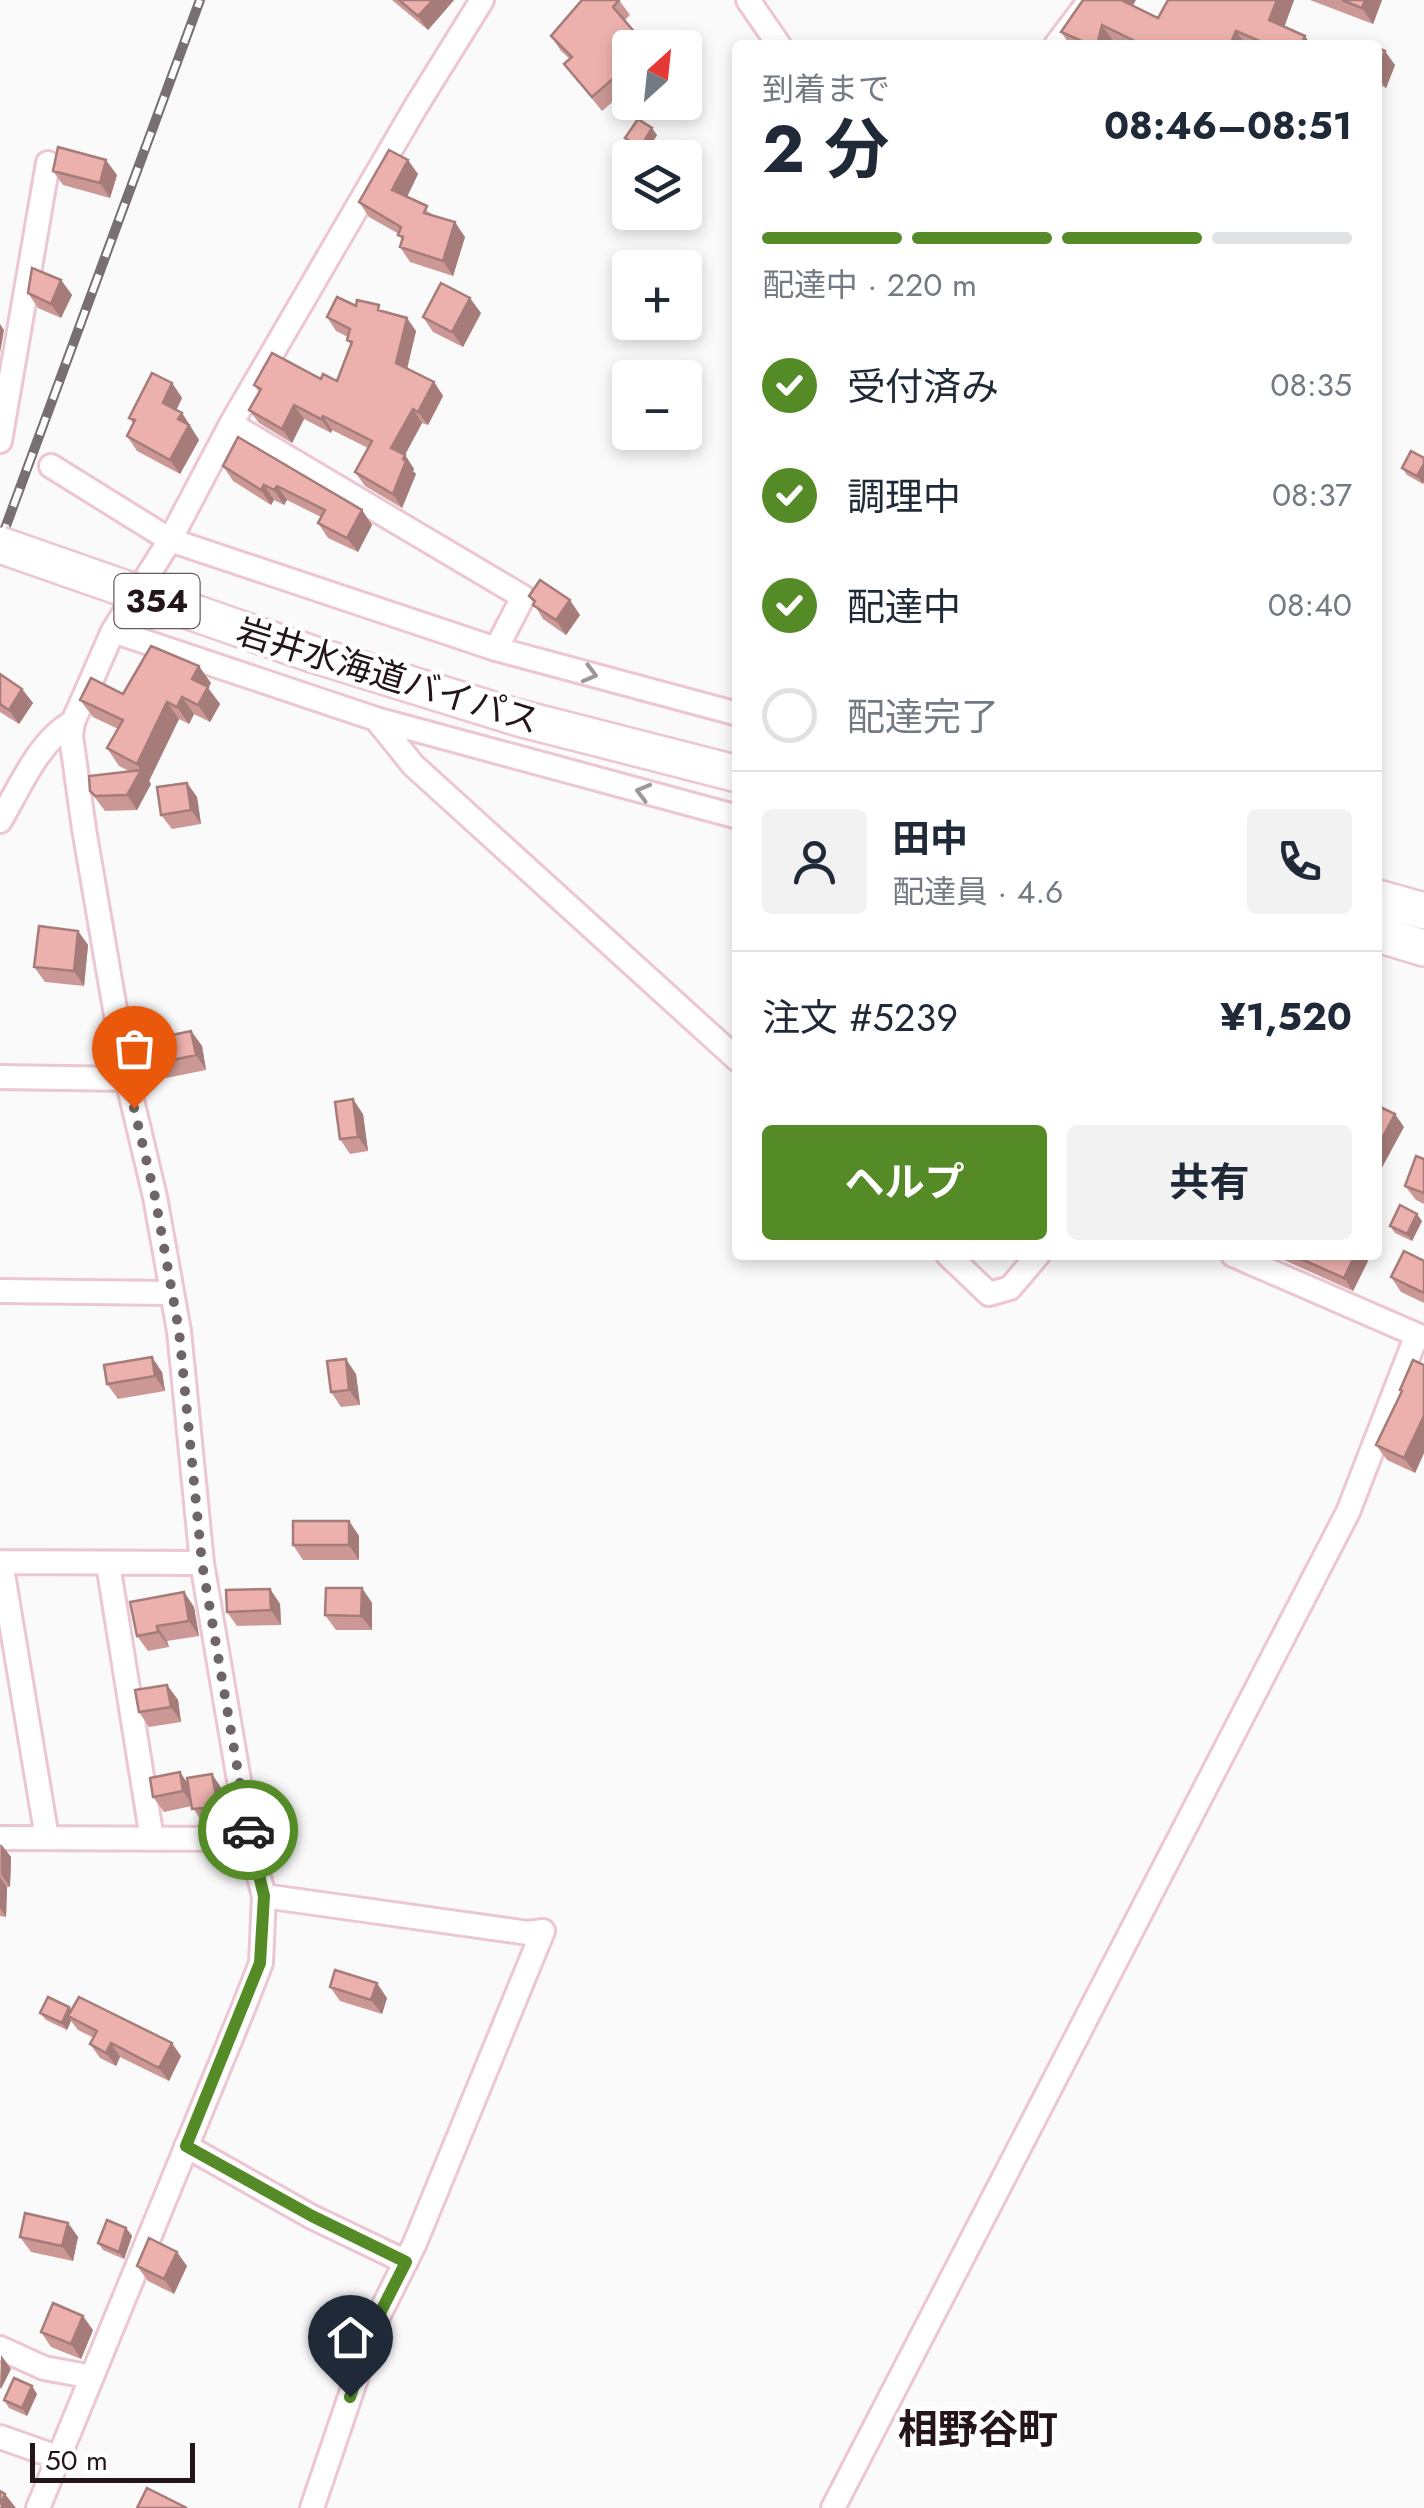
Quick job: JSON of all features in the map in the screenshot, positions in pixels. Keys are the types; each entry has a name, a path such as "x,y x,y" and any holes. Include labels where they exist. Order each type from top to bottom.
{"highway":[{"name":"岩井水海道バイパス","path":"0,545 315,654 732,782"},
{"name":"岩井水海道バイパス","path":"608,743 732,773"},
{"path":"1382,899 1424,911"},
{"path":"1382,935 1424,948"}],"street":[{"path":"38,2508 260,1963 264,1896 249,1839 202,1563 179,1331 155,1197 127,1079 84,830 72,722 113,631 170,540 230,424 482,0"},
{"path":"748,0 776,40"},
{"path":"1055,40 1090,0"},
{"path":"0,441 48,163"},
{"path":"230,424 523,597 496,649"},
{"path":"51,466 170,540 496,649 732,712"},
{"path":"113,631 376,719 732,816"},
{"path":"376,719 412,765 732,1055"},
{"path":"0,821 48,744 72,722"},
{"path":"0,1077 127,1079"},
{"path":"953,1260 989,1294 1010,1288 1034,1260"},
{"path":"833,2508 1348,1512 1420,1338 1244,1260"},
{"path":"0,1290 171,1294"},
{"path":"46,1838 4,1617 1,1562 202,1563"},
{"path":"108,1564 152,1839"},
{"path":"0,1838 249,1839"},
{"path":"264,1896 528,1933 543,1931 406,2262 375,2323 312,2508"},
{"path":"186,2146 312,2216 406,2262"},
{"path":"0,2348 44,2368 92,2377"},
{"path":"0,2437 58,2457"}],"building":[{"path":"399,0 433,0 418,16"},
{"path":"582,0 619,0 613,7 633,30 612,30 612,80 592,97 564,64 572,57 551,36"},
{"path":"1083,0 1121,0 1158,18 1168,0 1277,0 1269,20 1305,36 1303,40 1257,40 1236,31 1232,40 1133,40 1102,25 1098,40 1079,40 1061,32"},
{"path":"1342,0 1365,0 1362,8"},
{"path":"637,120 652,128 645,140 625,138"},
{"path":"58,147 106,160 100,183 53,171"},
{"path":"389,150 408,160 392,190 427,206 424,213 455,222 443,261 400,247 401,227 359,202"},
{"path":"32,268 61,280 51,304 28,293"},
{"path":"441,283 470,298 452,332 423,317"},
{"path":"337,297 356,306 357,300 379,305 378,310 407,318 396,363 434,382 391,448 405,455 406,461 393,494 355,472 372,441 294,405 282,429 249,410 261,389 254,385 272,353 321,379 323,374 337,381 352,342 347,340 350,329 327,317"},
{"path":"152,373 172,383 163,403 182,413 178,419 189,425 170,460 127,436 135,420 129,418"},
{"path":"238,437 362,510 347,538 318,523 325,510 277,486 274,490 264,485 261,490 223,466"},
{"path":"1411,451 1424,458 1417,476 1402,468"},
{"path":"540,580 570,600 556,620 533,605 535,601 529,596"},
{"path":"151,646 199,666 192,679 208,687 198,705 182,697 177,707 167,702 137,764 107,748 123,720 80,700 91,678 123,694"},
{"path":"0,674 22,689 9,710 0,704"},
{"path":"141,770 127,795 95,796 90,791 89,776"},
{"path":"187,783 191,810 161,815 157,787"},
{"path":"39,926 78,931 74,971 34,967"},
{"path":"191,1031 196,1055 135,1068 130,1044"},
{"path":"353,1099 358,1137 340,1139 335,1102"},
{"path":"1382,1108 1395,1114 1382,1138"},
{"path":"1416,1156 1424,1159 1424,1193 1405,1186"},
{"path":"1400,1205 1417,1214 1407,1234 1390,1226"},
{"path":"1404,1251 1424,1261 1424,1293 1391,1277"},
{"path":"1303,1260 1353,1260 1344,1278"},
{"path":"152,1357 155,1376 107,1384 104,1365"},
{"path":"346,1359 349,1390 331,1392 327,1361"},
{"path":"1413,1360 1424,1365 1424,1416 1404,1458 1376,1445"},
{"path":"293,1521 349,1521 349,1545 293,1545"},
{"path":"326,1588 362,1588 361,1616 325,1615"},
{"path":"270,1589 271,1610 227,1612 226,1590"},
{"path":"184,1592 189,1621 157,1626 158,1632 137,1636 130,1602"},
{"path":"167,1685 171,1707 139,1712 135,1690"},
{"path":"180,1772 183,1791 153,1797 150,1778"},
{"path":"212,1774 218,1807 192,1809 187,1778"},
{"path":"335,1970 377,1983 371,2000 330,1987"},
{"path":"48,1997 69,2007 62,2023 40,2013"},
{"path":"79,1997 172,2043 159,2068 111,2043 106,2053 90,2044 97,2031 68,2016"},
{"path":"25,2213 68,2223 62,2246 20,2237"},
{"path":"107,2220 126,2228 119,2252 98,2243"},
{"path":"149,2238 177,2252 164,2279 137,2266"},
{"path":"53,2303 83,2316 71,2344 41,2332"},
{"path":"14,2378 32,2386 22,2408 4,2400"},
{"path":"147,2488 187,2508 137,2508"}],"railway":[{"path":"0,542 200,0"}],"way so far":[{"path":"134,1108 179,1331 202,1563 248,1830"}],"district":[{"name":"相野谷町","path":"978,2429"}],"route":[{"path":"248,1830 264,1896 260,1963 186,2146 312,2216 406,2262 375,2323 350,2397"}]}
